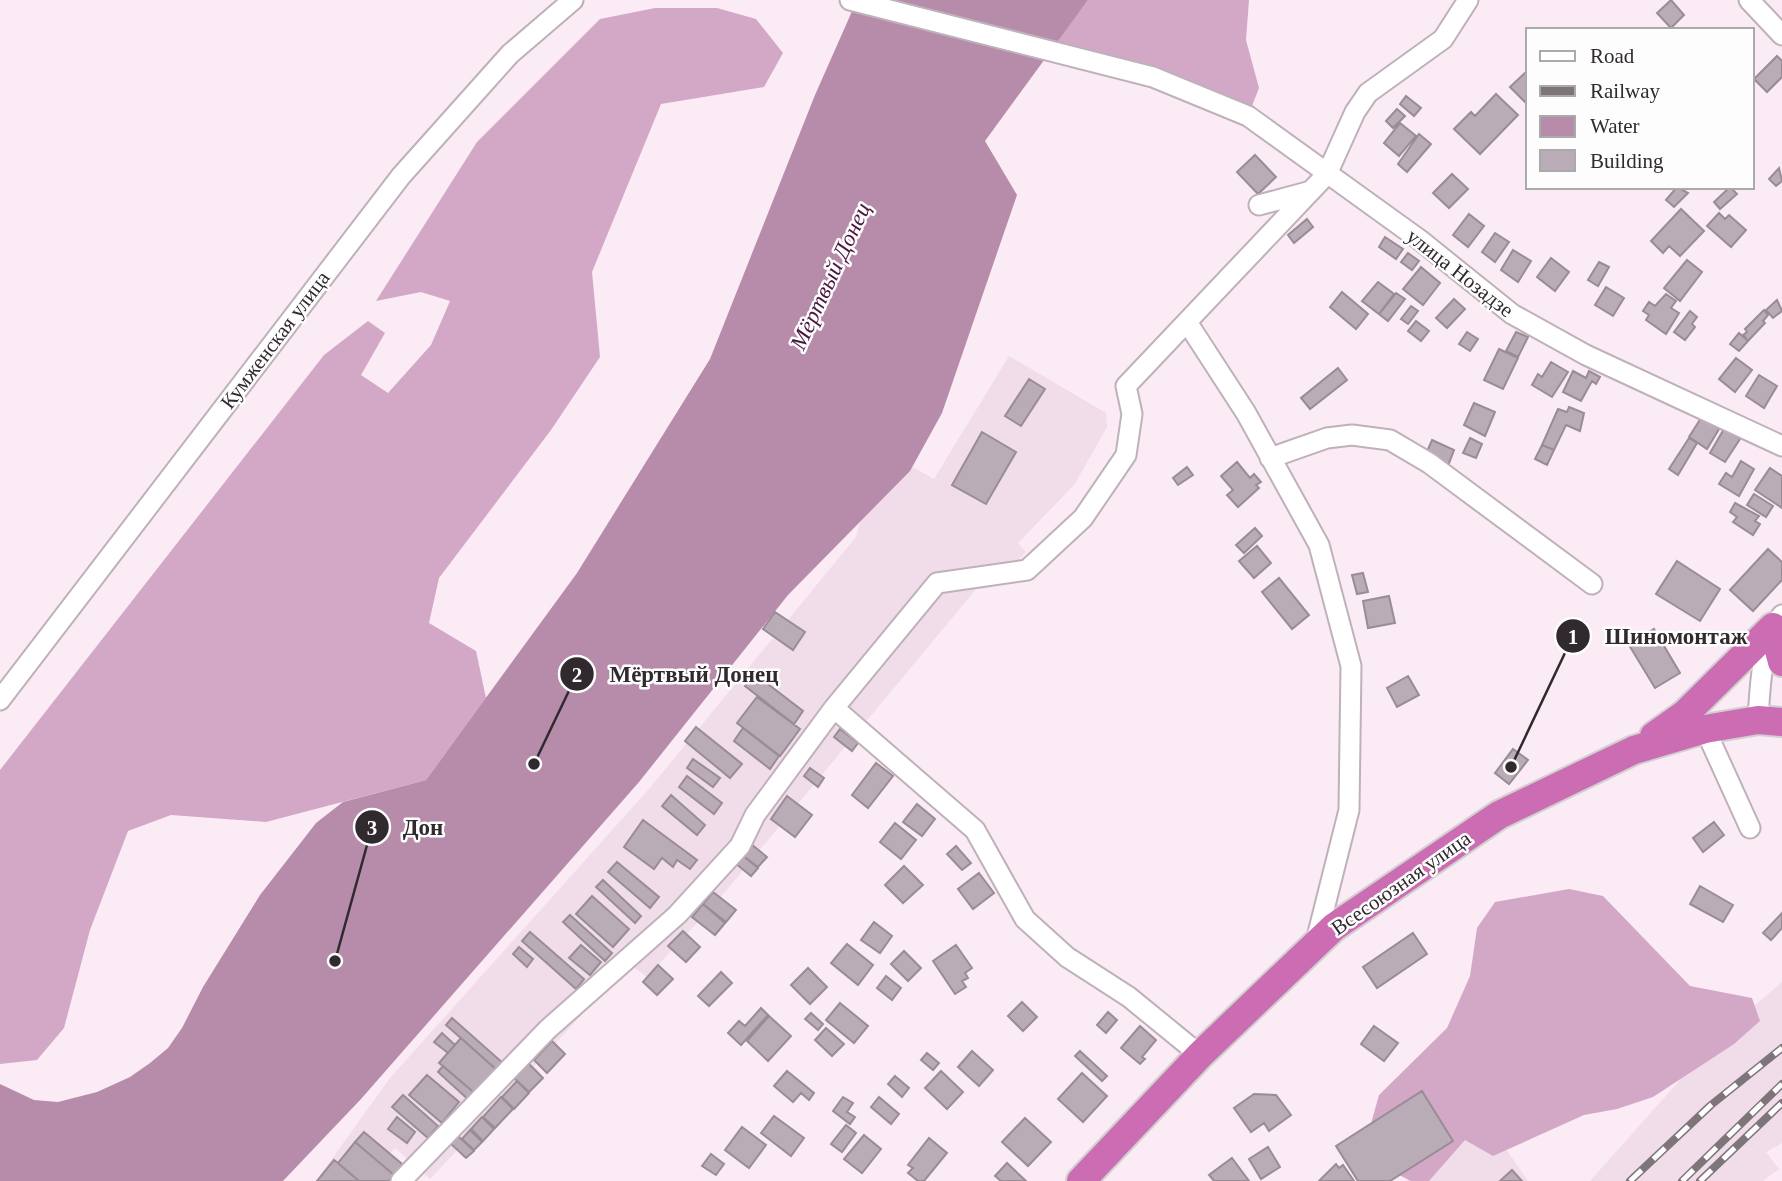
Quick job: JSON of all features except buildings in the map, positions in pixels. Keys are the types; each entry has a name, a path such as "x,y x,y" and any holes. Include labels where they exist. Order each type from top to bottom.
{"highway":[{"path":"1777,621 1782,662"},
{"path":"1634,750 1685,714 1777,621"},
{"name":"Всесоюзная улица","path":"1081,1181 1200,1055 1334,927 1499,815 1634,750 1705,729 1774,725"}],"street":[{"name":"Кумженская улица","path":"0,699 401,176 510,54 573,0"},
{"name":"улица Нозадзе","path":"850,0 1153,77 1248,116 1420,240 1512,314 1586,355 1782,446"},
{"path":"401,1181 548,1029 677,915 740,846 755,815 834,708 937,583 1027,570 1083,517 1126,455 1132,414 1126,386 1327,174 1355,112 1368,93 1443,39 1468,0"},
{"path":"1749,0 1782,35"},
{"path":"1259,205 1312,190"},
{"path":"1187,322 1270,458 1319,545 1351,666 1349,810 1315,946"},
{"path":"1270,458 1327,438 1352,435 1390,440 1429,463 1592,584"},
{"path":"1774,725 1764,664 1777,621"},
{"path":"834,708 975,830 1025,919 1067,957 1129,997 1200,1055"},
{"path":"1705,729 1750,828"}],"shaded area":[{"path":"1088,0 1249,0 1246,40 1259,88 1248,116 1050,51"},
{"path":"655,8 717,8 756,19 783,53 764,87 661,104 592,272 600,357 551,430 439,578 429,623 476,651 486,698 426,780 266,822 171,815 128,831 90,930 64,1028 37,1060 0,1064 0,770 324,355 368,321 385,333 361,375 388,393 431,345 450,301 421,292 376,301 477,142 600,19"},
{"path":"1009,356 1106,413 1107,427 1074,485 1018,543 1026,552 992,587 976,589 719,899 647,977 629,964 534,1066 542,1075 532,1082 526,1077 430,1179 395,1148 364,1181 316,1181 390,1078 649,789 856,537 872,478 891,455 934,479"},
{"path":"1569,889 1603,896 1690,986 1752,998 1760,1021 1734,1044 1653,1097 1617,1109 1584,1115 1493,1156 1465,1140 1429,1181 1411,1181 1362,1156 1379,1095 1447,1028 1470,976 1477,928 1495,902"},
{"path":"1782,982 1782,1143 1766,1152 1779,1169 1763,1181 1590,1181 1721,1034"},
{"path":"1488,1123 1528,1181 1406,1181"}],"water":[{"path":"857,0 1088,0 985,141 1017,195 942,413 910,471 788,595 639,782 361,1099 283,1181 0,1181 0,1084 34,1100 58,1102 97,1092 130,1077 168,1048 260,895 316,823 343,802 426,780 577,573 710,359 815,95"}],"railway":[{"path":"1630,1181 1711,1105 1782,1048"},
{"path":"1682,1181 1782,1084"},
{"path":"1700,1181 1782,1103"}],"place":[{"name":"Мёртвый Донец","path":"534,764"},
{"name":"Шиномонтаж","path":"1511,767"},
{"name":"Дон","path":"335,961"}]}
